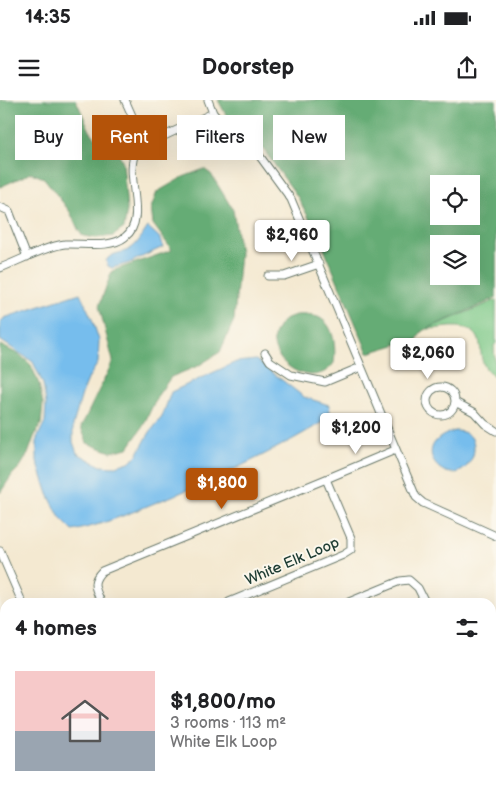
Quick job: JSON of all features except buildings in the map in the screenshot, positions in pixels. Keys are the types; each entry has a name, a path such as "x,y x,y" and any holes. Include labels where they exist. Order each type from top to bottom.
{"street":[{"path":"125,100 132,115"},
{"path":"208,100 213,113 229,132 256,151 291,198 414,493 418,499 496,536"},
{"path":"167,135 213,113"},
{"path":"0,268 57,246 116,242 127,236 134,224 136,211 132,165 134,160"},
{"path":"0,207 9,211 27,257"},
{"path":"268,276 284,276 319,264"},
{"path":"264,353 270,361 292,376 325,382 361,367"},
{"path":"455,402 448,413 439,415 431,411 427,403 428,394 435,388 440,387 448,390 452,393 455,402 474,412 485,424 496,431"},
{"path":"100,598 94,586 95,577 102,571 395,450"},
{"name":"White Elk Loop","path":"239,598 351,550 350,538 326,479"},
{"path":"0,551 20,598"},
{"path":"358,598 400,580 409,580 418,588 423,598"}],"green space":[{"path":"0,100 76,100 92,133 92,160 122,160 123,162 127,210 124,228 113,236 96,238 83,236 70,212 44,178 31,173 0,187"},
{"path":"218,100 496,100 496,298 422,331 417,340 368,353 318,235 297,196 263,149 263,115 226,115"},
{"path":"204,169 211,174 233,210 240,253 234,320 220,352 198,366 171,377 158,395 142,428 128,448 111,452 87,443 81,427 113,361 99,306 112,271 172,250 153,224 151,208 157,192 183,177"},
{"path":"496,300 496,343 494,346 496,377 488,371 483,363 479,341 470,330 459,327 427,329"},
{"path":"295,315 319,317 329,326 332,332 335,351 334,363 329,369 313,375 303,374 293,369 278,355 274,346 274,337 282,322"},
{"path":"0,345 20,355 31,365 39,384 43,404 41,424 28,454 0,493"}],"water":[{"path":"148,227 159,237 163,247 129,263 112,268 108,266 106,261 108,258 133,247"},
{"path":"80,293 99,340 98,363 89,377 82,394 73,425 73,442 77,453 101,466 113,467 129,462 137,455 150,432 162,417 171,392 236,362 256,360 304,397 329,405 331,417 266,454 221,475 123,516 73,531 60,518 48,494 37,461 37,438 45,422 46,403 43,384 33,362 0,340 0,324 4,318"},
{"path":"455,431 463,432 472,438 474,451 470,461 461,471 451,473 435,464 432,455 433,446 440,438"}]}
